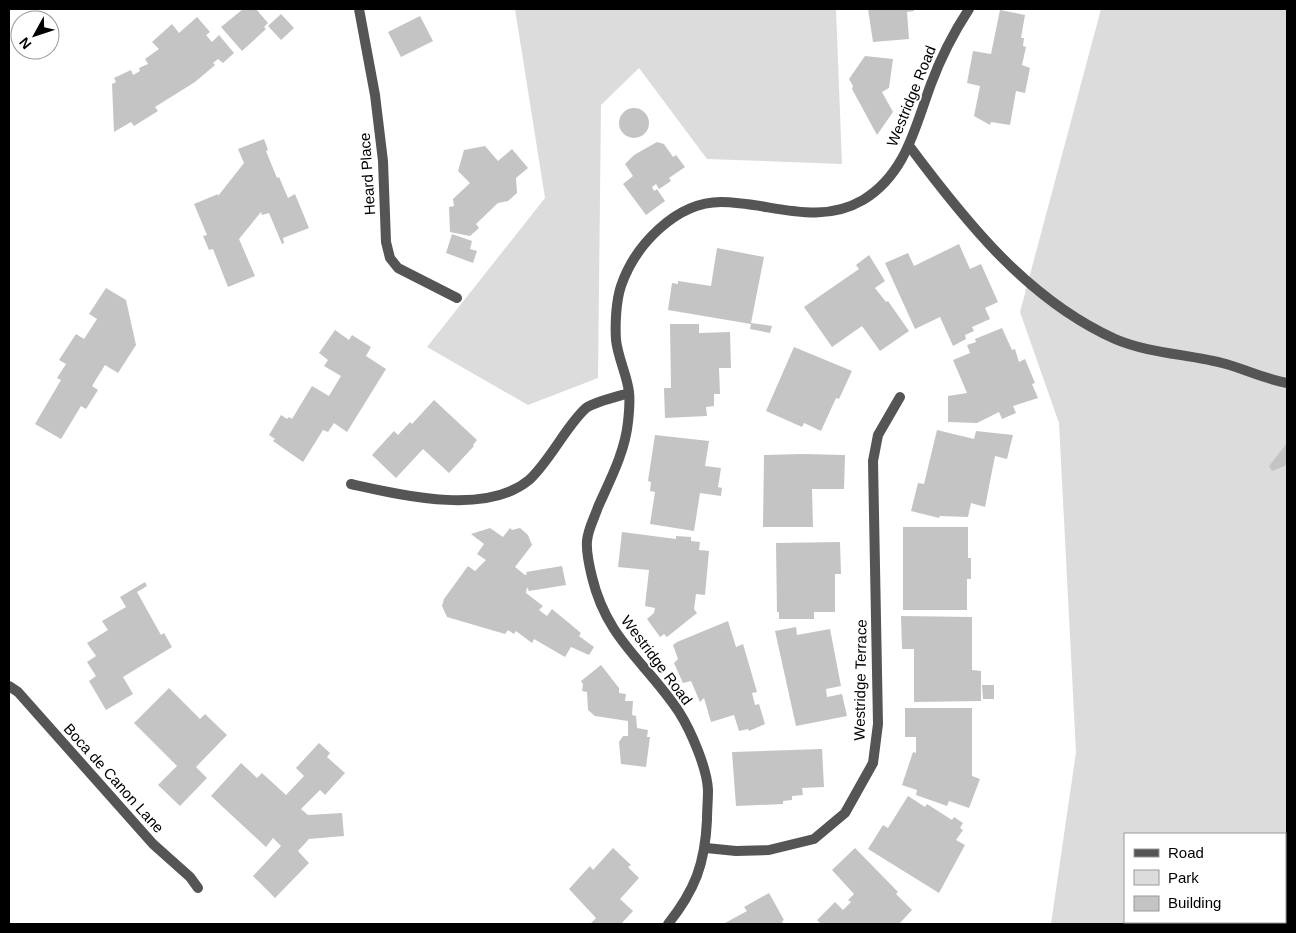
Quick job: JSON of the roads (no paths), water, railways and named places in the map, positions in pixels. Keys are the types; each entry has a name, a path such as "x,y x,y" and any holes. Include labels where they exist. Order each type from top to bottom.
{"street":[{"name":"Heard Place","path":"359,9 375,95 383,161 386,242 390,258 398,268 458,298"},
{"name":"Westridge Road","path":"668,924 682,907 699,876 706,848 708,788 702,764 679,712 610,624 598,597 590,568 587,544 588,530 624,440 629,393 616,341 621,287 640,250 655,232 673,218 694,207 719,202 768,207 793,213 816,213 839,210 863,200 887,180 910,148 932,82 955,30 969,9"},
{"path":"910,148 986,243 1050,300 1116,339 1154,350 1227,364 1264,379 1287,383"},
{"path":"351,484 398,494 463,501 508,492 529,479 587,407 629,393"},
{"name":"Westridge Terrace","path":"706,848 736,851 769,850 814,839 845,813 873,763 878,724 873,461 878,434 900,397"},
{"name":"Boca de Canon Lane","path":"9,686 18,692 152,844 190,877 198,888"}]}
